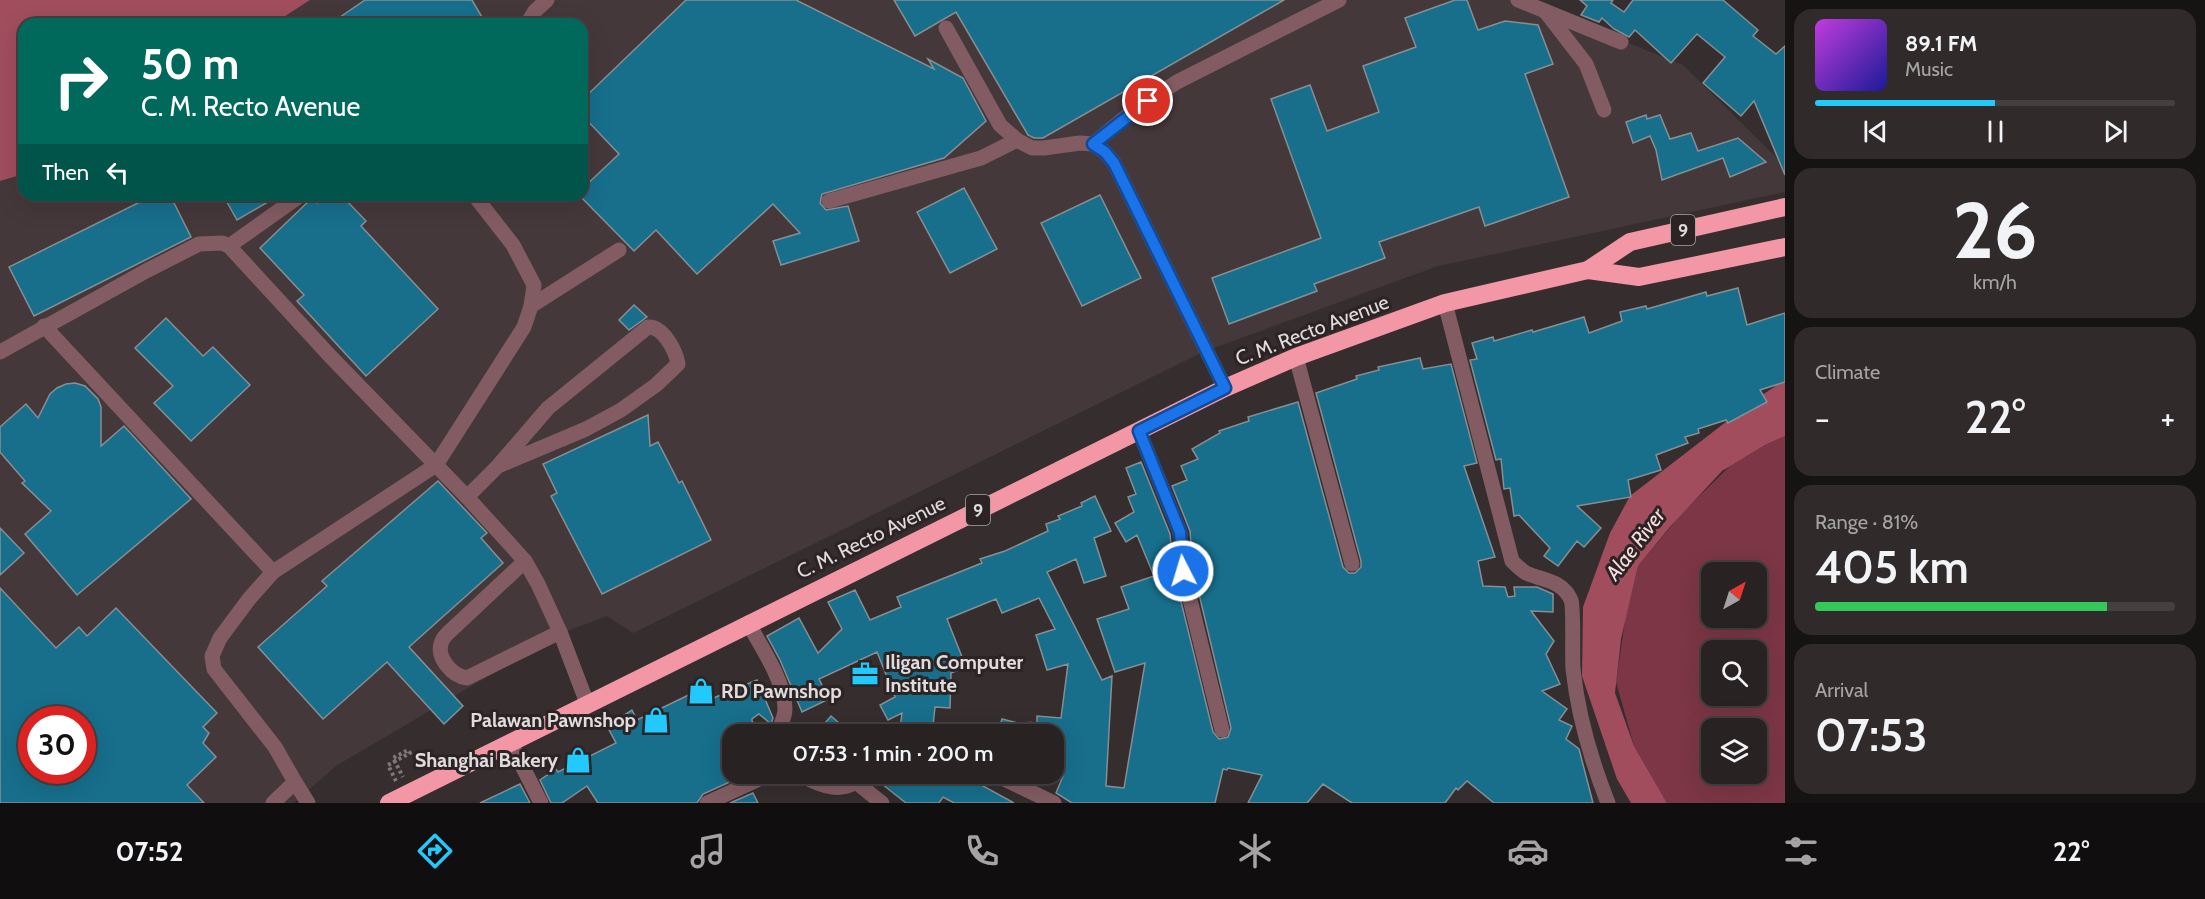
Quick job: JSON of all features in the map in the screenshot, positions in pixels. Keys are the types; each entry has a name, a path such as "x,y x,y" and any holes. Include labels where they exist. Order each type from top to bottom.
{"highway":[{"name":"C. M. Recto Avenue","path":"388,803 1225,388 1296,357 1445,303 1588,270 1630,242 1785,207"},
{"name":"C. M. Recto Avenue","path":"1588,270 1639,277 1785,247"}],"street":[{"path":"531,18 547,0"},
{"path":"1093,144 1133,111 1178,82 1339,0"},
{"path":"1518,0 1621,42"},
{"path":"1545,11 1586,64 1604,110"},
{"path":"946,28 1000,124 1017,140 1032,147 1044,148 1080,142 1093,144 1105,152 1114,163 1225,388"},
{"path":"829,201 981,158 1017,140"},
{"path":"229,246 293,201"},
{"path":"308,803 275,747 214,669 212,656 220,638 249,599 273,572 436,465 524,327 531,306 534,285 513,245 479,201"},
{"path":"0,352 44,326 199,244 222,243 229,246 525,561 560,632 587,703"},
{"path":"531,306 620,250"},
{"path":"1445,303 1512,561 1525,572 1559,584 1572,602 1573,670 1580,713 1592,763 1608,803"},
{"path":"44,326 273,572"},
{"path":"467,497 498,466 548,408 648,327 658,329 676,352 678,364 656,385 621,410 586,429 498,466"},
{"path":"1296,357 1352,564"},
{"path":"1139,431 1180,532 1183,571 1222,730"},
{"path":"525,561 441,641 441,652 447,666 460,677 467,678 560,632"},
{"path":"748,623 784,697 784,718 780,724"},
{"path":"510,742 541,803"},
{"path":"273,803 295,782"},
{"path":"707,803 748,784"},
{"path":"818,784 832,788 849,784"},
{"path":"865,784 882,803"},
{"path":"1029,784 1054,803"}],"path":[{"path":"388,765 410,753 408,750 393,758"}],"shaded area":[{"path":"310,0 1529,0 1567,18 1683,65 1785,166 1785,192 1438,266 1203,352 633,633 607,616 562,633 336,766 294,803 0,803 0,181 18,176 18,201 588,201 588,18 282,18"},
{"path":"1785,436 1785,803 1667,803 1634,746 1616,682 1625,621 1638,566 1683,512 1730,466"}],"water":[{"path":"0,0 310,0 282,18 18,18 18,176 0,181"},
{"name":"Alae River","path":"1785,380 1785,436 1765,445 1722,471 1669,528 1638,566 1621,639 1615,693 1634,746 1667,803 1631,803 1617,779 1582,676 1583,607 1610,533 1630,496 1753,401"}],"building":[{"path":"365,0 472,0 482,18 339,18"},
{"path":"686,0 796,0 934,69 928,59 963,78 986,121 944,158 822,194 820,203 826,210 848,206 859,241 781,265 773,241 800,233 773,204 697,274 656,230 634,251 585,201 588,201 588,183 619,154 588,121 588,94"},
{"path":"894,0 1284,0 1043,138 1034,138 1028,135 956,12 915,36"},
{"path":"1455,0 1467,0 1478,30 1505,21 1538,25 1553,64 1525,74 1569,197 1485,226 1479,207 1379,242 1385,258 1314,284 1317,291 1229,324 1212,278 1321,238 1271,99 1310,85 1327,131 1379,112 1363,66 1416,47 1405,18"},
{"path":"1580,0 1613,0 1611,3 1624,12 1633,0 1723,0 1758,30 1753,36 1776,54 1785,46 1785,175 1754,101 1741,116 1703,83 1725,57 1697,34 1671,63 1635,30 1629,37 1614,29 1602,18 1599,22 1581,15 1587,6"},
{"path":"1646,115 1647,119 1660,115 1670,139 1691,133 1698,151 1738,138 1766,162 1730,177 1723,158 1662,180 1656,150 1650,136 1633,143 1626,122"},
{"path":"964,188 997,249 950,273 917,212"},
{"path":"1100,195 1141,278 1082,306 1041,223"},
{"path":"142,201 173,201 191,237 34,316 9,267"},
{"path":"226,201 270,201 237,220"},
{"path":"309,201 317,203 319,201 347,201 366,221 361,226 438,309 366,376 297,301 304,295 260,248"},
{"path":"1738,288 1747,325 1785,313 1785,382 1760,390 1767,402 1728,423 1726,420 1698,429 1699,433 1685,437 1688,443 1656,455 1661,470 1628,480 1631,497 1577,506 1601,528 1584,547 1577,541 1558,566 1544,556 1550,548 1519,515 1514,516 1510,488 1504,489 1501,459 1496,460 1470,360 1477,359 1472,343 1493,337 1494,341 1532,330 1533,332 1584,317 1589,333 1622,321 1620,312 1646,306 1647,309 1706,292 1707,296"},
{"path":"634,305 647,317 629,330 619,320"},
{"path":"166,318 203,356 213,347 250,385 191,441 154,403 173,386 135,348"},
{"path":"1420,358 1423,369 1451,364 1477,463 1464,466 1495,557 1478,561 1483,586 1505,587 1508,597 1515,596 1514,587 1537,587 1553,594 1553,612 1531,611 1554,641 1546,654 1560,684 1542,691 1567,709 1559,720 1572,726 1566,739 1579,749 1593,803 1494,803 1467,781 1458,790 1456,788 1445,803 1352,803 1323,784 1307,803 1248,803 1262,775 1228,768 1223,769 1215,803 1072,803 1056,793 1060,784 1064,784 1064,724 1038,724 1037,722 1037,716 1061,718 1068,664 1047,670 1036,635 1055,629 1039,598 1002,613 996,599 947,619 966,667 951,673 950,708 935,707 933,724 900,724 902,713 888,720 880,705 895,697 877,652 819,679 829,699 802,712 767,636 799,618 818,653 842,629 828,602 855,590 870,620 901,607 897,597 982,563 980,559 1005,551 1048,531 1046,524 1060,519 1058,516 1082,506 1081,503 1095,496 1111,531 1094,538 1106,576 1084,583 1076,559 1047,572 1102,680 1112,676 1106,786 1124,788 1145,663 1115,672 1097,619 1129,609 1121,587 1154,576 1137,535 1126,542 1115,523 1134,512 1128,497 1136,494 1126,468 1141,462 1170,534 1174,573 1213,732 1219,739 1228,737 1231,728 1193,569 1190,531 1172,486 1187,480 1181,466 1198,459 1192,449 1220,433 1219,431 1249,421 1248,417 1298,402 1343,567 1349,573 1355,573 1361,567 1361,561 1316,393 1357,379 1356,376 1379,370 1378,367"},
{"path":"75,383 85,386 98,399 101,407 101,446 124,426 191,499 77,595 25,534 51,511 22,483 25,481 0,452 0,427 26,404 38,418 50,394 66,384"},
{"path":"648,415 650,446 658,442 679,483 682,481 711,540 602,594 551,496 557,493 543,464"},
{"path":"438,481 487,533 481,538 503,563 409,647 463,706 444,724 387,662 323,719 258,647 327,586 322,581"},
{"path":"0,528 24,553 0,575"},
{"path":"0,588 56,648 79,627 87,636 116,608 217,713 203,727 209,733 203,743 216,757 187,785 204,803 0,803"},
{"path":"757,680 773,718 771,724 759,714 752,719 754,724 722,724 722,784 725,784 703,794 697,803 598,803 587,786 562,803 551,803 540,780 556,769 558,772 616,743 607,726 632,710 637,720 705,687 711,699"},
{"path":"831,716 840,724 824,724"},
{"path":"1002,719 1022,724 1000,724"},
{"path":"520,784 530,803 480,803"},
{"path":"882,784 980,784 1014,803 954,803 943,797 939,803 906,803"},
{"path":"753,793 758,803 730,803"}],"place":[{"name":"Iligan Computer Institute","path":"865,674"},
{"name":"RD Pawnshop","path":"701,691"},
{"name":"Palawan Pawnshop","path":"656,720"},
{"name":"Shanghai Bakery","path":"578,760"}],"route":[{"path":"1148,101 1093,144 1105,152 1114,163 1225,388 1139,431 1180,532 1183,571"}]}
